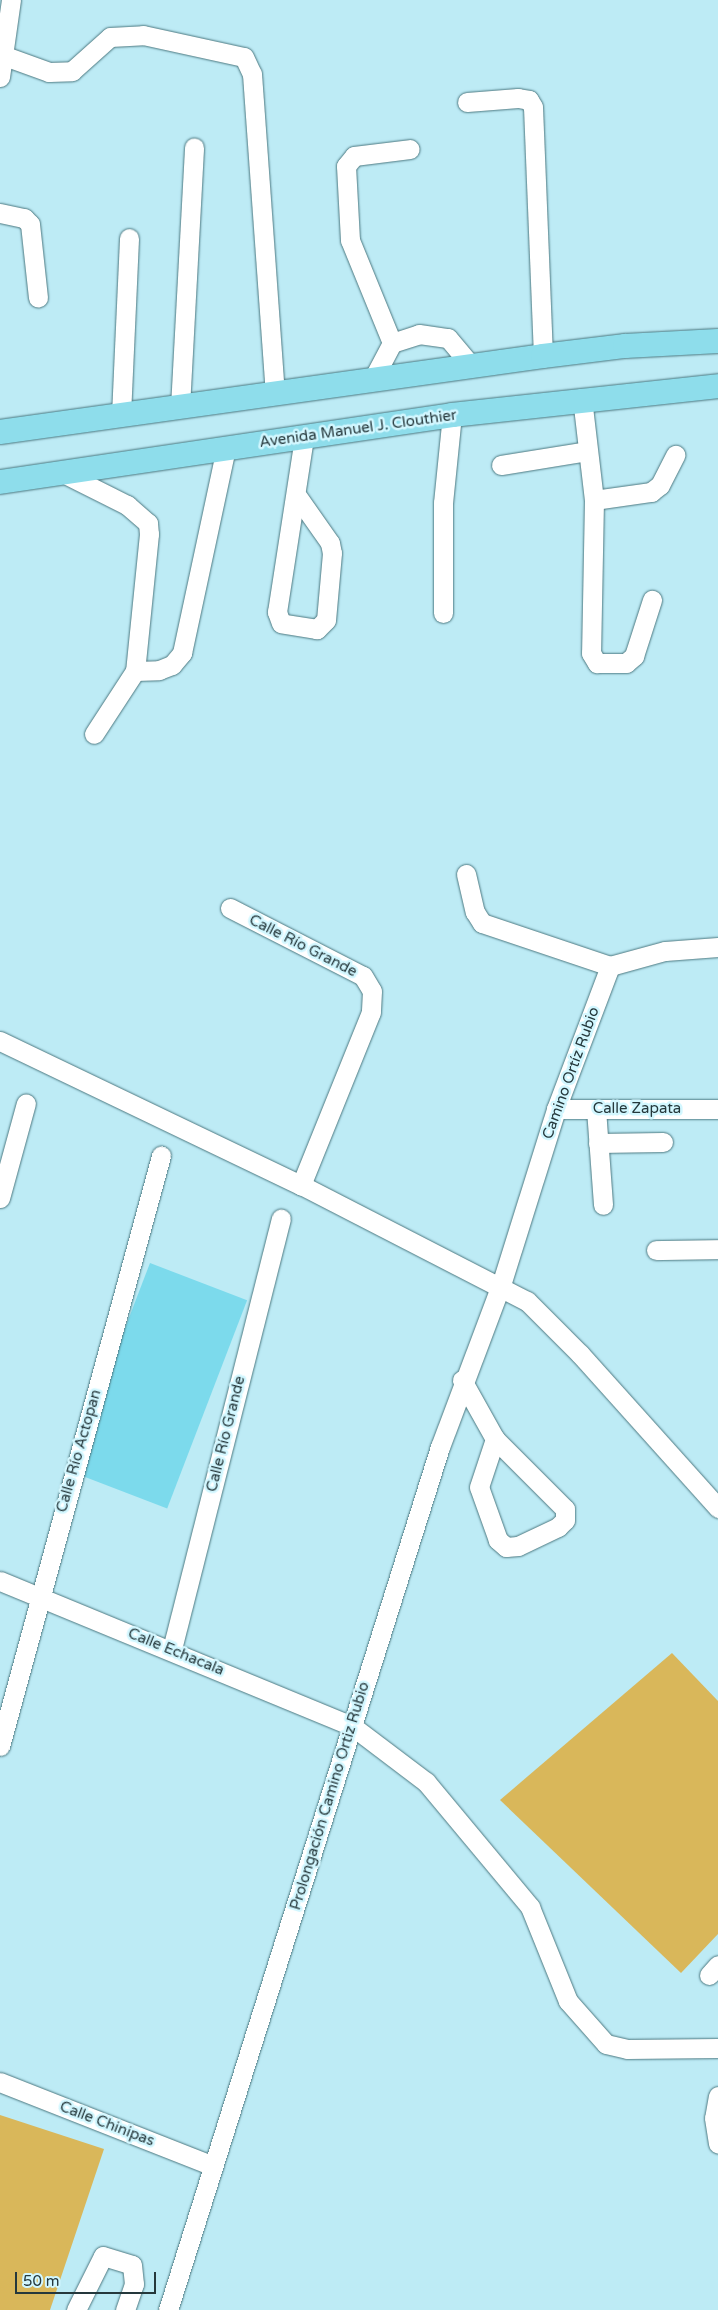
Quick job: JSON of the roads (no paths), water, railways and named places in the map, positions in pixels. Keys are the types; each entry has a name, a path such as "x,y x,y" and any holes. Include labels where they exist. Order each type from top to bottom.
{"main road":[{"path":"0,432 471,365 625,346 718,341"},
{"name":"Avenida Manuel J. Clouthier","path":"0,482 452,415 582,398 718,386"}],"street":[{"path":"0,77 11,0"},
{"path":"2,55 49,72 72,71 110,36 144,35 244,57 252,74 275,393"},
{"path":"467,102 518,98 529,100 533,107 543,356"},
{"path":"180,407 194,147"},
{"path":"392,344 350,240 346,166 354,156 410,149"},
{"path":"0,213 24,218 30,224 38,298"},
{"path":"121,415 128,238"},
{"path":"373,379 392,344 419,334 448,338 471,365"},
{"path":"582,398 594,500 591,653 597,663 626,663 634,656 652,600"},
{"path":"443,613 443,503 452,415"},
{"path":"297,496 330,543 332,553 326,620 317,629 278,619 304,437"},
{"path":"135,671 159,670 172,665 182,653 226,448"},
{"path":"501,465 587,451"},
{"path":"594,500 651,492 660,485 675,455"},
{"path":"63,473 126,504 148,523 135,671 94,734"},
{"path":"466,874 475,912 482,923 610,966 665,951 718,947"},
{"name":"Calle Río Grande","path":"230,908 363,976 372,991 371,1012 302,1185"},
{"name":"Camino Ortíz Rubio","path":"501,1285 556,1109 610,966"},
{"path":"0,1041 302,1185 423,1250 501,1285 527,1301 554,1326 718,1508"},
{"path":"0,1198 26,1103"},
{"name":"Calle Zapata","path":"556,1109 718,1108"},
{"path":"596,1109 603,1205"},
{"path":"598,1143 663,1142"},
{"name":"Calle Río Actopan","path":"0,1746 39,1596 161,1156"},
{"name":"Calle Río Grande","path":"172,1649 281,1219"},
{"path":"656,1250 718,1249"},
{"name":"Prolongación Camino Ortiz Rubio","path":"168,2310 462,1380 501,1285"},
{"path":"462,1380 495,1439 565,1509 565,1520 558,1527 518,1546 506,1547 498,1540 479,1487 495,1439"},
{"name":"Calle Echacala","path":"0,1580 172,1649 352,1726 426,1782 530,1907 568,2001 606,2044 627,2049 718,2048"},
{"name":"Calle Chinipas","path":"0,2082 213,2166"},
{"path":"718,2096 714,2118 718,2144"},
{"path":"76,2310 102,2256 132,2265 134,2284 125,2310"}]}
